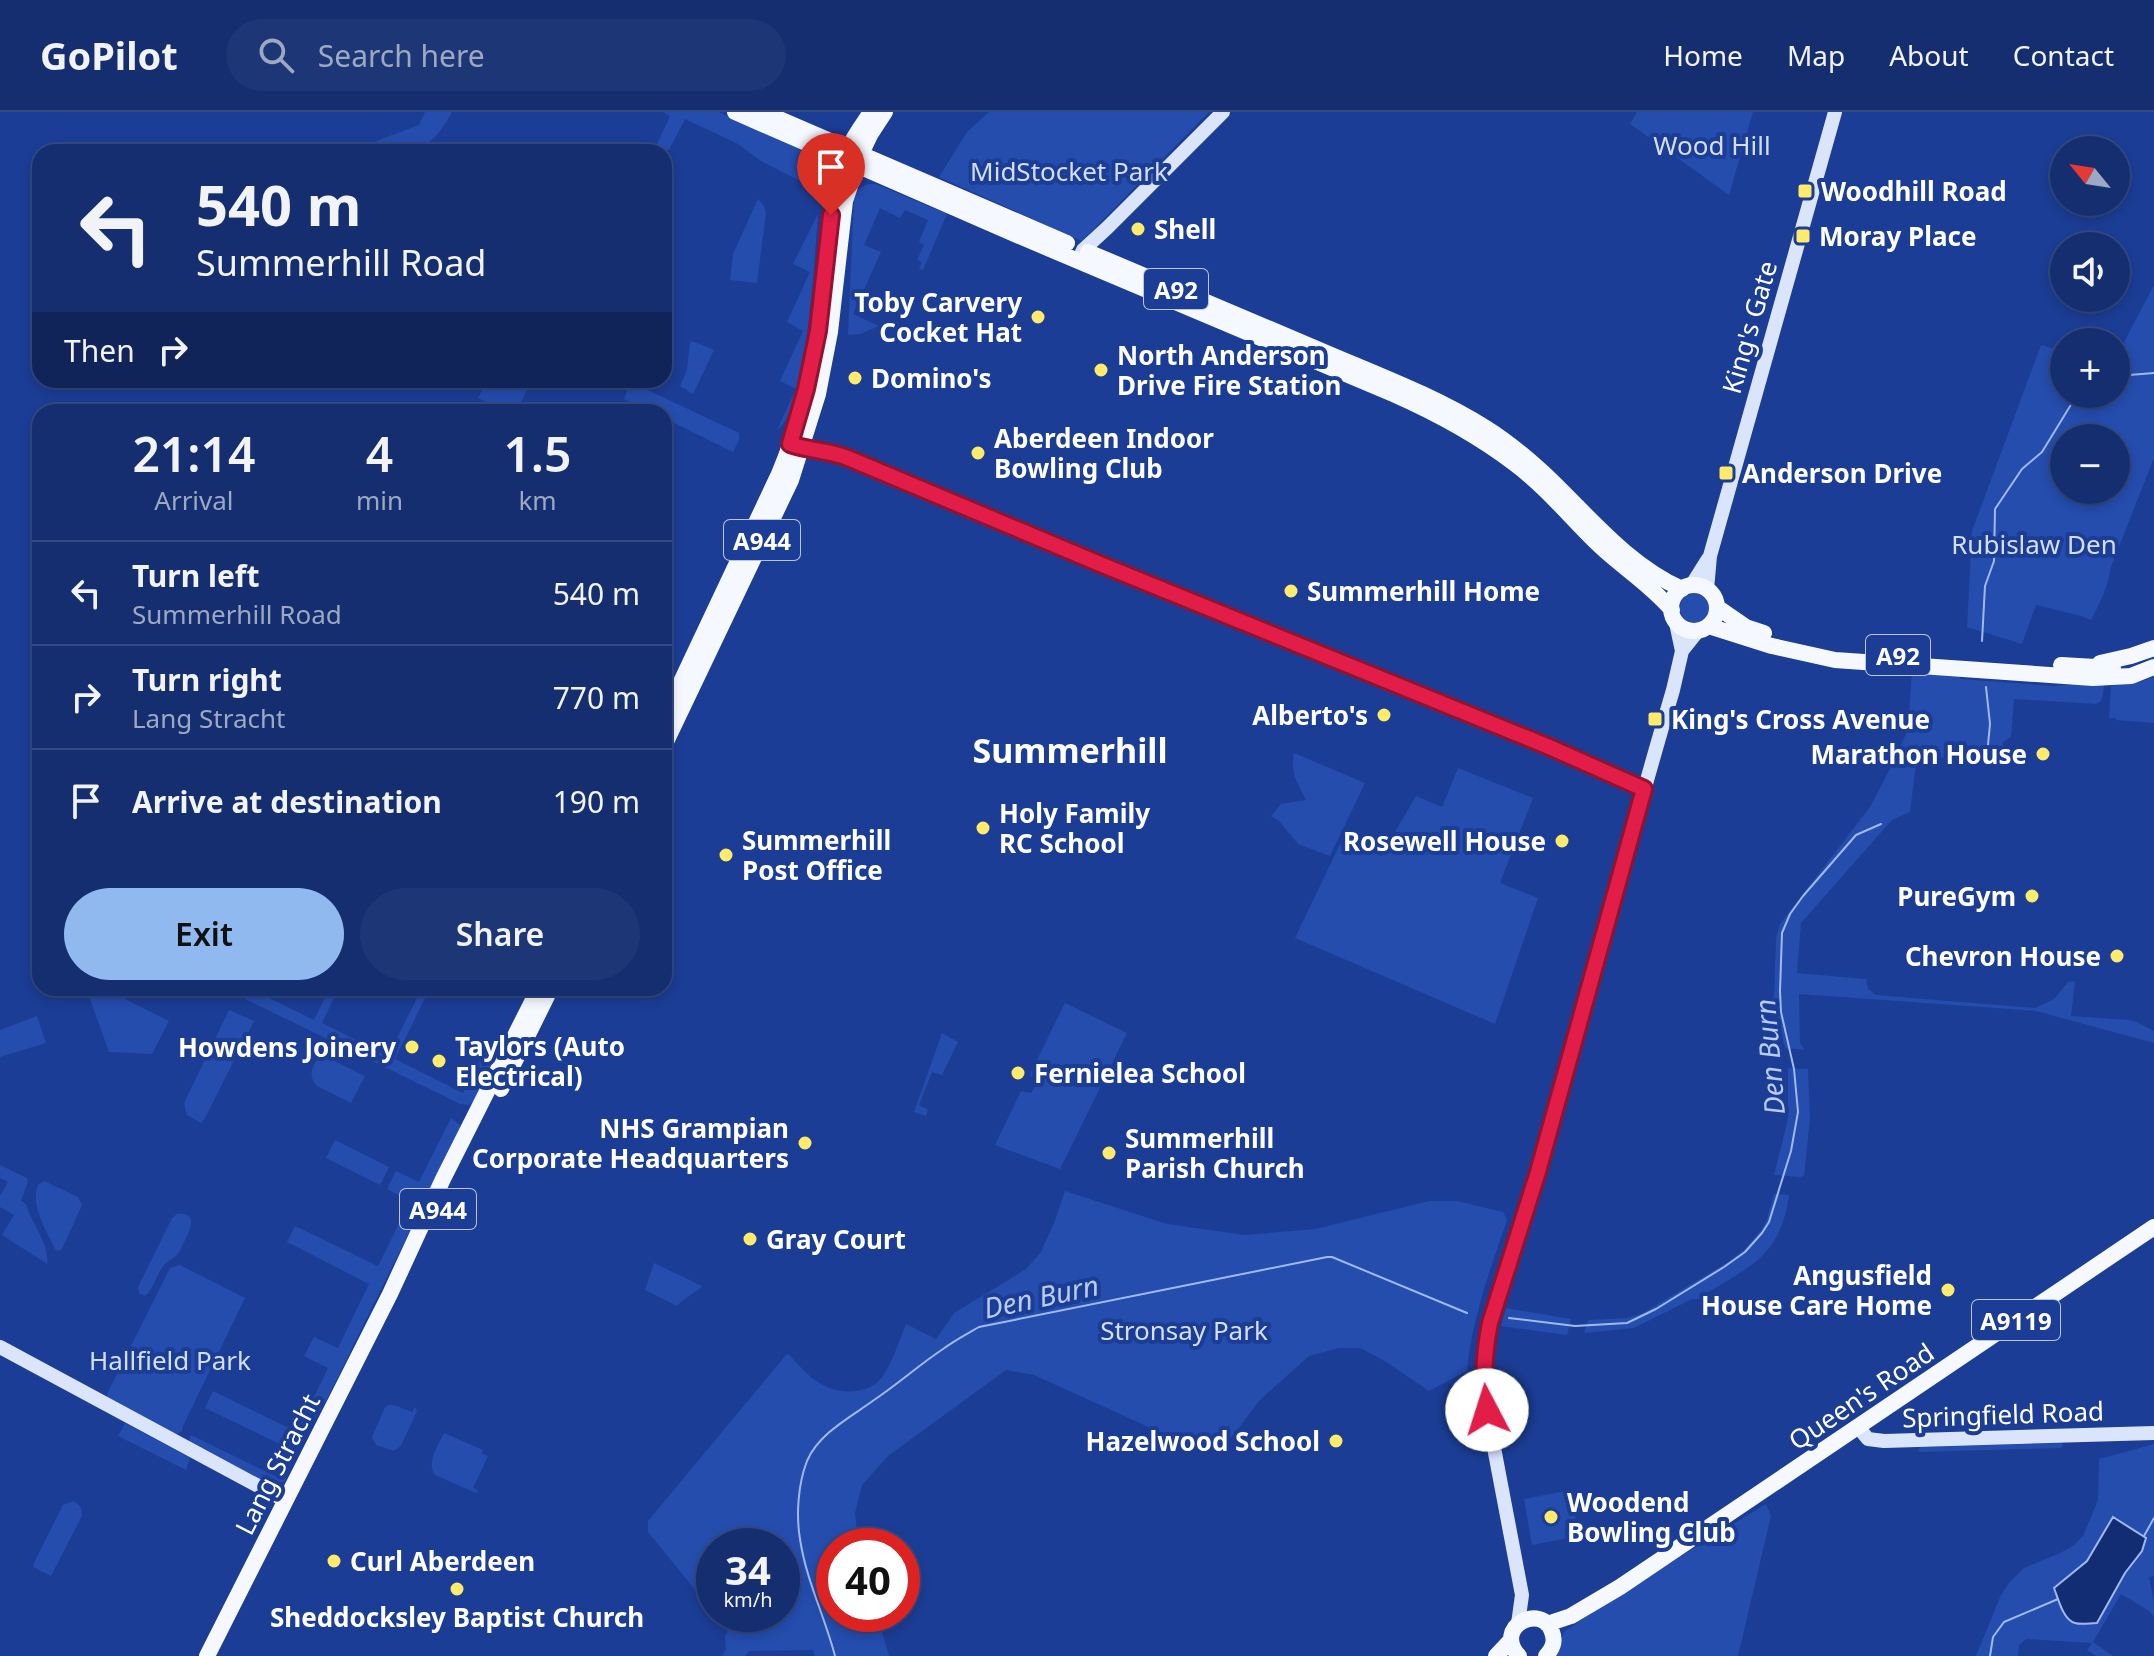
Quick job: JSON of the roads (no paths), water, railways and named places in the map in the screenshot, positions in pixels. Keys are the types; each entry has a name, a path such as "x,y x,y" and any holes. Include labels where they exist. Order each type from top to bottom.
{"main road":[{"name":"A92","path":"735,112 852,157"},
{"name":"A92","path":"763,112 1003,229 1081,255 1388,379 1454,409 1524,456 1627,554 1658,577 1713,595 1717,607 1746,627 1804,645 1835,650 2031,665 2087,666 2154,648"},
{"name":"A944","path":"672,729 791,480 818,331 831,215 871,112"},
{"name":"A944","path":"852,157 885,112"},
{"name":"A92","path":"1081,255 1393,394 1471,433 1516,464 1544,489 1601,547 1658,594 1686,630 1704,628 1851,662 2093,678 2131,676 2154,667"},
{"name":"A944","path":"672,701 779,474 796,446"},
{"path":"1674,617 1673,601 1693,588"},
{"path":"1704,628 1716,614 1717,607"},
{"path":"2087,666 2116,668 2154,657"},
{"name":"Lang Stracht","path":"207,1656 390,1294 443,1179 535,996"},
{"name":"Lang Stracht","path":"390,1294 454,1181 547,996"},
{"name":"Queen's Road","path":"1571,1616 2154,1227"},
{"name":"A9119","path":"1514,1632 1530,1618 1545,1622 1571,1616"},
{"name":"A9119","path":"1546,1656 1571,1616"},
{"path":"1545,1622 1554,1640"},
{"path":"1496,1656 1514,1632"},
{"path":"1514,1632 1512,1646 1519,1656"}],"street":[{"path":"1081,255 1223,112"},
{"name":"King's Gate","path":"1693,588 1710,556 1835,112"},
{"path":"796,446 814,451 831,451 1547,746 1644,789"},
{"path":"1674,617 1682,651"},
{"path":"1514,1632 1522,1595 1484,1395 1484,1349 1542,1158 1682,651 1704,628"},
{"path":"0,1347 286,1501"},
{"name":"Springfield Road","path":"1858,1427 1868,1439 1884,1441 2154,1433"},
{"path":"1522,1595 1545,1622"}],"waterway":[{"name":"Den Burn","path":"2130,375 2154,373"},
{"name":"Den Burn","path":"1982,641 1985,586 1994,561 1995,509 2022,469 2042,452 2069,408"},
{"name":"Den Burn","path":"1986,687 1990,724 1987,755"},
{"name":"Den Burn","path":"1509,1318 1575,1326 1627,1323 1724,1267 1745,1252 1762,1233 1769,1222 1791,1151 1798,1112 1794,1069 1781,1012 1782,933 1790,914 1803,896 1856,835 1881,824"},
{"name":"Den Burn","path":"835,1656 800,1539 799,1500 807,1461 819,1442 836,1426 934,1355 979,1327 1327,1257 1467,1313"},
{"path":"2144,1536 2154,1518"},
{"path":"1990,1656 1993,1637 2004,1622 2058,1599"}],"place":[{"name":"Woodhill Road","path":"1805,191"},
{"name":"Shell","path":"1138,229"},
{"name":"Moray Place","path":"1803,236"},
{"name":"Toby Carvery Cocket Hat","path":"1038,317"},
{"name":"North Anderson Drive Fire Station","path":"1101,370"},
{"name":"Domino's","path":"855,378"},
{"name":"Aberdeen Indoor Bowling Club","path":"978,453"},
{"name":"Anderson Drive","path":"1726,473"},
{"name":"Summerhill Home","path":"1291,591"},
{"name":"Alberto's","path":"1384,715"},
{"name":"King's Cross Avenue","path":"1655,719"},
{"name":"Marathon House","path":"2043,754"},
{"name":"Holy Family RC School","path":"983,828"},
{"name":"Rosewell House","path":"1562,841"},
{"name":"Summerhill Post Office","path":"726,855"},
{"name":"PureGym","path":"2032,896"},
{"name":"Chevron House","path":"2117,956"},
{"name":"Howdens Joinery","path":"412,1047"},
{"name":"Taylors (Auto Electrical)","path":"439,1061"},
{"name":"Fernielea School","path":"1018,1073"},
{"name":"NHS Grampian Corporate Headquarters","path":"805,1143"},
{"name":"Summerhill Parish Church","path":"1109,1153"},
{"name":"Gray Court","path":"750,1239"},
{"name":"Angusfield House Care Home","path":"1948,1290"},
{"name":"Hazelwood School","path":"1336,1441"},
{"name":"Woodend Bowling Club","path":"1551,1517"},
{"name":"Curl Aberdeen","path":"334,1561"},
{"name":"Sheddocksley Baptist Church","path":"457,1589"}],"district":[{"name":"Summerhill","path":"1070,750"}],"park label":[{"name":"Wood Hill","path":"1712,145"},
{"name":"MidStocket Park","path":"1069,171"},
{"name":"Rubislaw Den","path":"2034,544"},
{"name":"Stronsay Park","path":"1184,1330"},
{"name":"Hallfield Park","path":"170,1360"}]}
